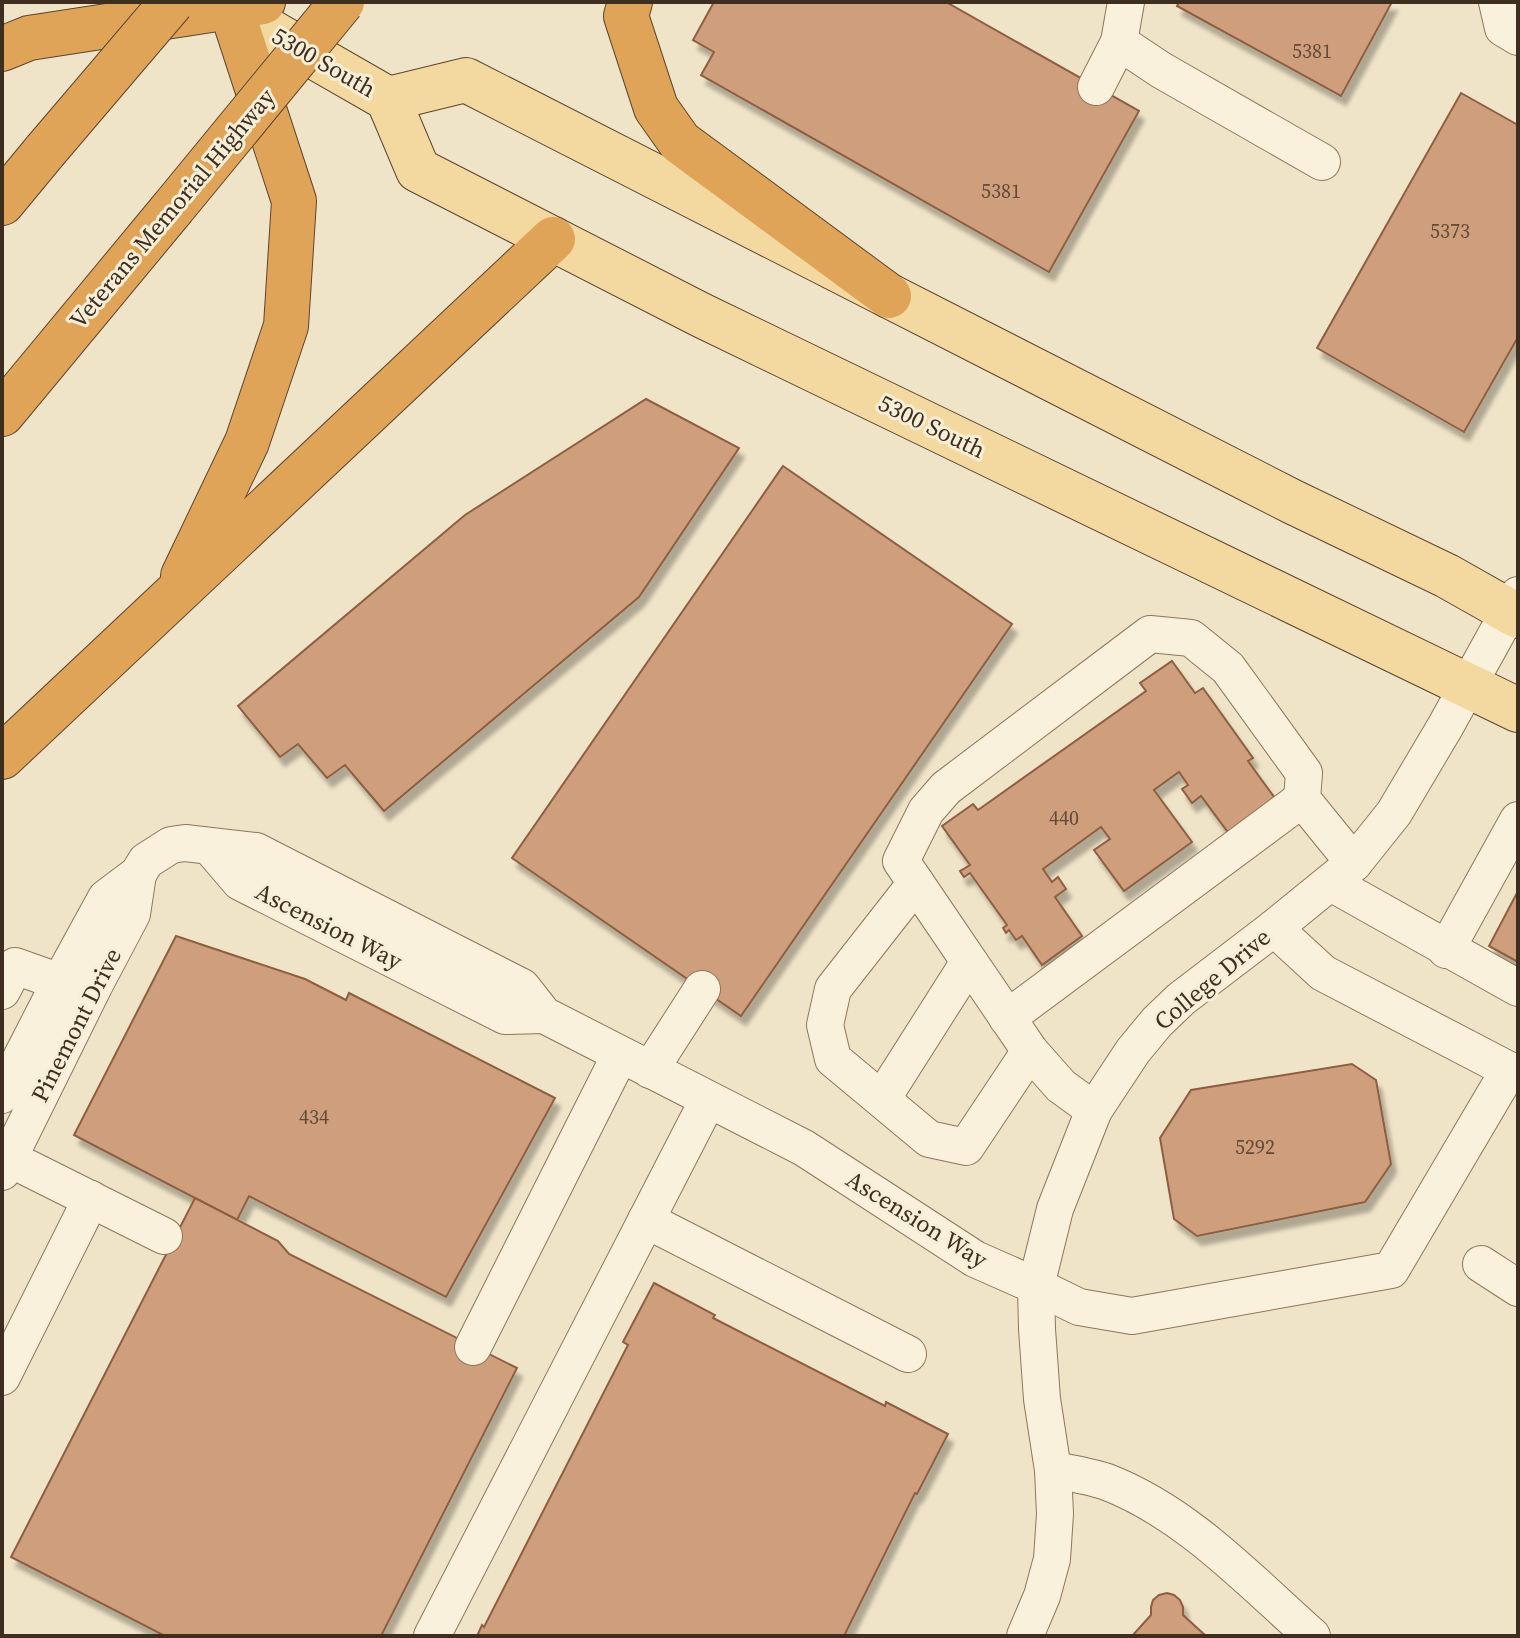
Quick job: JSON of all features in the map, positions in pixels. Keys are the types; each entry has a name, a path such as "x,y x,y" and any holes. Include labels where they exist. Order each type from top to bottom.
{"highway":[{"path":"2,203 172,2"},
{"name":"Veterans Memorial Highway","path":"2,414 342,2"},
{"path":"630,2 626,16 656,108 680,142 889,296"},
{"path":"2,49 29,38 235,4 294,201 286,326 247,442 171,599"},
{"path":"2,757 553,239"}],"main road":[{"name":"5300 South","path":"235,4 388,99 418,170 701,315 1518,710"},
{"name":"5300 South","path":"388,99 466,80 1293,502 1515,607"}],"street":[{"path":"1096,87 1119,42 1126,2"},
{"path":"1497,2 1503,28 1518,37"},
{"path":"1119,42 1161,70 1322,162"},
{"name":"College Drive","path":"1025,1636 1042,1596 1052,1559 1055,1514 1053,1470 1042,1399 1036,1286 1055,1209 1094,1110 1133,1051 1157,1022 1181,999 1342,873 1394,813 1515,607"},
{"path":"1094,1110 1061,1086 1030,1051 901,861 926,811 946,788 1150,634 1191,638 1228,668 1304,773 1302,799 1342,873 1446,950 1518,988"},
{"path":"1007,1018 1302,799"},
{"path":"1446,950 1518,820"},
{"name":"Pinemont Drive","path":"2,1095 106,898 138,874 146,861 171,845 185,843 210,847"},
{"name":"Ascension Way","path":"210,847 256,851 522,987 544,1015 804,1148 975,1259 1079,1307 1132,1316 1391,1270 1509,1070 1323,973 1274,928"},
{"name":"Pinemont Drive","path":"4,1162 132,914 138,874"},
{"path":"916,883 833,989 825,1025 833,1059 929,1139 966,1147 1030,1051"},
{"path":"882,1099 969,962"},
{"path":"6,973 60,982"},
{"path":"473,1347 635,1062 702,989"},
{"path":"432,1636 708,1100"},
{"path":"4,1162 91,1199 164,1236"},
{"path":"2,1377 91,1199"},
{"path":"646,1220 908,1354"},
{"path":"1481,1264 1518,1288"},
{"path":"1053,1470 1106,1481 1152,1504 1191,1529 1312,1636"}],"building":[{"path":"714,2 946,2 1139,111 1049,272 701,75 714,52 693,40"},
{"path":"1179,2 1392,2 1341,96 1177,6"},
{"path":"1461,93 1518,125 1518,337 1464,432 1317,348"},
{"path":"646,399 739,448 639,597 384,811 345,765 327,778 298,744 280,757 238,706 465,515"},
{"path":"783,466 1012,624 741,1016 512,858"},
{"path":"1172,661 1195,693 1203,688 1253,758 1248,761 1277,801 1230,835 1201,796 1192,803 1182,789 1188,785 1179,772 1154,790 1192,842 1124,891 1094,850 1110,839 1101,827 1043,869 1052,882 1058,877 1066,889 1055,897 1082,936 1042,965 1022,936 1016,940 1009,930 1006,933 1003,928 1007,925 970,873 964,877 960,871 970,865 942,826 973,804 978,810 1146,691 1140,683"},
{"path":"1518,891 1518,962 1489,946"},
{"path":"176,936 305,979 346,1000 349,993 555,1098 446,1297 249,1196 237,1220 74,1135"},
{"path":"1352,1064 1376,1080 1391,1164 1365,1202 1197,1236 1174,1219 1160,1138 1191,1090"},
{"path":"195,1198 278,1241 289,1254 517,1368 381,1636 165,1636 11,1557"},
{"path":"654,1283 715,1315 713,1318 885,1406 886,1402 948,1434 844,1636 477,1636 628,1345 623,1342"},
{"path":"1167,1593 1180,1600 1183,1615 1206,1636 1132,1636 1151,1615 1153,1600"}]}
